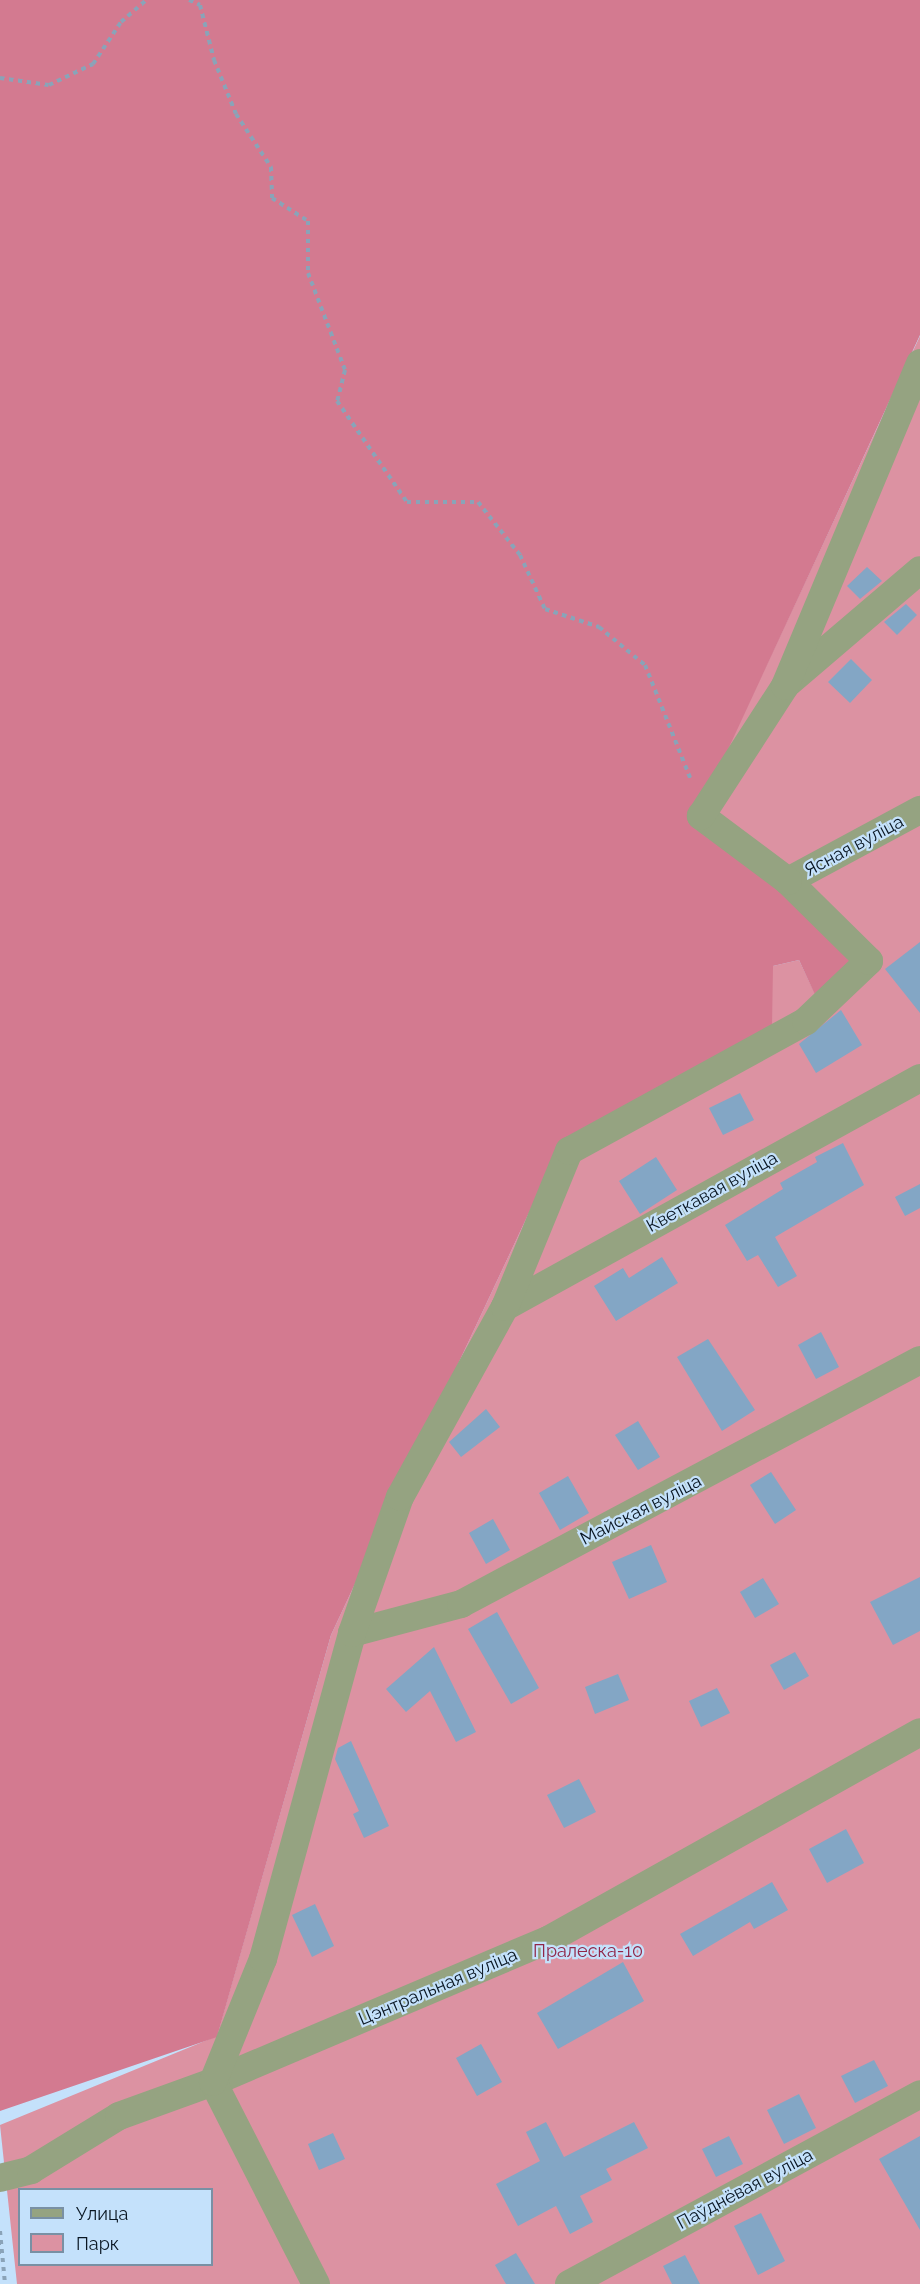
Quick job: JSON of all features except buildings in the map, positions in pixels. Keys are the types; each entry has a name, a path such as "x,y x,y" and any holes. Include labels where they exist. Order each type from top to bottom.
{"street":[{"path":"316,2284 213,2082 263,1959 352,1633 400,1497 505,1307 569,1151 806,1021 868,961 788,881 701,816 786,686 913,391 920,363"},
{"path":"786,686 920,570"},
{"name":"Ясная вуліца","path":"788,881 920,810"},
{"name":"Кветкавая вуліца","path":"505,1307 920,1078"},
{"name":"Майская вуліца","path":"352,1633 460,1604 920,1360"},
{"name":"Цэнтральная вуліца","path":"3,2179 119,2116 213,2082 548,1940 920,1732"},
{"name":"Паўднёвая вуліца","path":"569,2284 920,2094"}],"path":[{"path":"0,78 49,85 93,64 121,22 146,0"},
{"path":"189,0 200,5 214,60 236,114 271,167 272,198 308,221 309,273 345,370 337,401 407,502 478,502 520,555 545,609 599,627 645,665 704,811"},
{"path":"0,2231 5,2284"}],"green space":[{"name":"Пралеска-10","path":"920,336 920,2284 17,2284 0,2125 217,2036 331,1635 541,1187 773,966 799,960 817,998 853,955 698,812"}],"shaded area":[{"path":"0,0 920,0 920,335 699,812 854,955 817,999 799,960 773,966 772,1027 541,1187 331,1635 217,2037 0,2111"}]}
